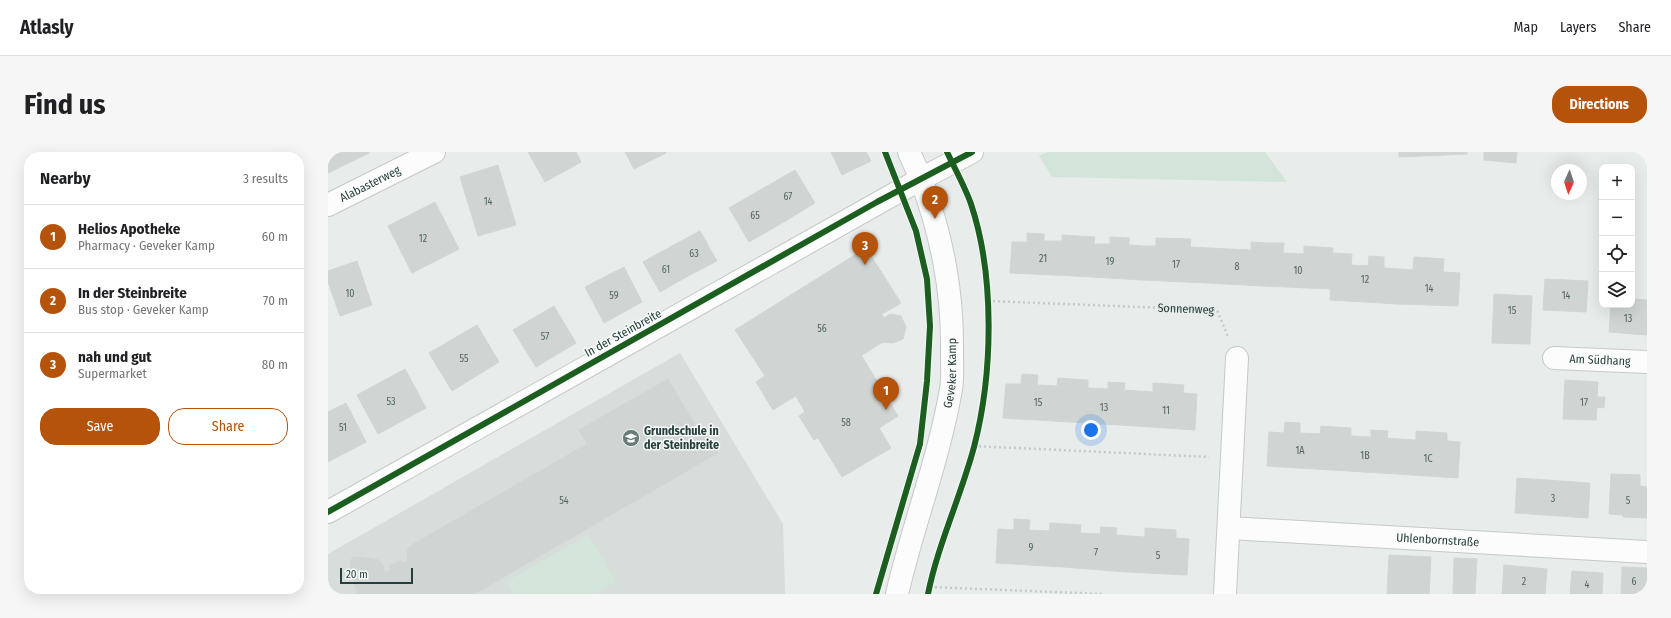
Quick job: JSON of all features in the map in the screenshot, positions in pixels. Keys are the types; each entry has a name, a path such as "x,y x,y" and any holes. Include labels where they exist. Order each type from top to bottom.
{"street":[{"name":"Alabasterweg","path":"328,205 434,152"},
{"name":"Geveker Kamp","path":"897,594 952,388 950,292 936,219 909,152"},
{"name":"In der Steinbreite","path":"328,512 921,179 972,152"},
{"path":"1225,594 1237,358"},
{"name":"Am Südhang","path":"1554,358 1647,362"},
{"name":"Uhlenbornstraße","path":"1229,528 1647,552"}],"path":[{"path":"974,446 1232,458"},
{"path":"930,587 1104,594"}],"shaded area":[{"name":"Grundschule in der Steinbreite","path":"680,353 783,524 785,594 328,594 328,554"}],"green space":[{"path":"1048,152 1265,152 1287,182 1052,177 1039,156"},
{"path":"588,534 616,582 596,594 513,594 506,582"}],"building":[{"path":"328,152 369,152 369,153 328,173"},
{"path":"528,152 576,152 581,162 545,182"},
{"path":"625,152 666,152 666,153 634,169"},
{"path":"831,152 866,152 871,161 842,175"},
{"path":"1399,152 1467,152 1467,154 1399,157"},
{"path":"1484,152 1517,152 1516,163 1484,160"},
{"path":"498,165 516,225 478,236 460,177"},
{"path":"795,170 815,203 782,223 762,189"},
{"path":"762,189 782,223 749,242 729,208"},
{"path":"435,202 459,249 412,273 388,226"},
{"path":"700,231 717,261 688,276 672,246"},
{"path":"1027,233 1044,234 1044,241 1062,241 1062,235 1077,236 1075,276 1010,273 1012,242 1027,242"},
{"path":"1077,236 1095,237 1094,244 1110,244 1110,237 1129,238 1129,245 1144,246 1143,280 1075,276"},
{"path":"1156,238 1191,239 1190,247 1209,248 1207,283 1143,280 1144,246 1156,246"},
{"path":"1251,242 1266,243 1264,286 1207,283 1209,248 1251,250"},
{"path":"1266,243 1284,243 1283,253 1304,254 1304,246 1333,248 1331,289 1264,286"},
{"path":"672,246 688,276 660,292 643,262"},
{"path":"866,248 901,303 882,314 884,318 890,314 901,316 906,327 903,339 893,343 883,342 773,410 756,382 765,376 735,330"},
{"path":"1333,253 1352,254 1351,265 1368,266 1369,256 1384,257 1384,268 1400,269 1398,304 1330,300"},
{"path":"1414,257 1444,259 1443,272 1460,273 1458,306 1398,304 1400,269 1413,270"},
{"path":"357,261 372,305 340,316 328,282 328,271"},
{"path":"624,267 642,302 604,323 585,287"},
{"path":"1545,279 1588,281 1586,312 1543,310"},
{"path":"1494,294 1532,296 1530,344 1492,343"},
{"path":"1635,299 1647,300 1647,335 1609,332 1611,308 1635,308"},
{"path":"554,306 576,343 536,367 513,330"},
{"path":"477,325 499,362 452,391 429,353"},
{"path":"861,355 898,416 879,428 891,448 842,477 818,438 814,440 799,416 805,412 796,396"},
{"path":"405,369 426,408 378,434 357,395"},
{"path":"1022,374 1038,375 1037,385 1057,386 1058,378 1072,379 1070,422 1003,418 1006,384 1021,384"},
{"path":"668,379 702,437 706,434 718,453 474,594 357,594 350,563 352,558 358,557 379,560 382,563 385,573 391,569 389,566 401,560 402,563 408,560 407,551 410,546 587,444 579,430"},
{"path":"1072,379 1088,380 1088,388 1108,389 1108,382 1125,383 1124,390 1138,391 1136,426 1070,422"},
{"path":"1565,380 1598,382 1597,397 1605,397 1604,408 1597,407 1596,420 1563,419"},
{"path":"1153,383 1184,385 1183,393 1197,394 1195,430 1136,426 1138,391 1153,392"},
{"path":"346,403 366,442 328,462 328,412"},
{"path":"1285,422 1300,423 1300,433 1320,434 1321,426 1334,427 1331,470 1267,466 1269,432 1284,433"},
{"path":"1334,427 1351,428 1351,436 1371,437 1371,430 1388,431 1387,438 1399,439 1397,474 1331,470"},
{"path":"1416,431 1447,433 1447,441 1460,442 1458,478 1397,474 1399,439 1416,440"},
{"path":"1611,474 1640,475 1640,486 1647,487 1647,518 1623,517 1623,515 1609,514"},
{"path":"1517,478 1590,483 1588,518 1515,513"},
{"path":"1014,519 1030,520 1029,530 1049,531 1050,523 1066,524 1063,567 996,563 998,529 1014,530"},
{"path":"1066,524 1081,525 1080,533 1100,534 1101,527 1117,528 1116,535 1129,536 1127,572 1063,567"},
{"path":"1145,528 1176,530 1176,538 1189,539 1187,575 1127,572 1129,536 1145,537"},
{"path":"1389,555 1431,557 1429,594 1387,594"},
{"path":"1454,558 1477,559 1475,594 1453,594"},
{"path":"1504,565 1547,569 1545,594 1502,594"},
{"path":"1622,567 1647,568 1647,594 1621,594"},
{"path":"1572,571 1603,573 1602,594 1570,594"}],"cycle path":[{"path":"876,594 920,444 927,381 930,326 927,279 916,231 885,152"},
{"path":"928,594 932,575 974,447 985,388 988,357 988,293 979,232 969,198 947,152"},
{"path":"328,512 877,202 972,152"}],"place":[{"name":"In der Steinbreite","path":"935,219"},
{"name":"nah und gut","path":"865,265"},
{"name":"Helios Apotheke","path":"886,410"},
{"name":"Grundschule in der Steinbreite","path":"631,438"}]}
